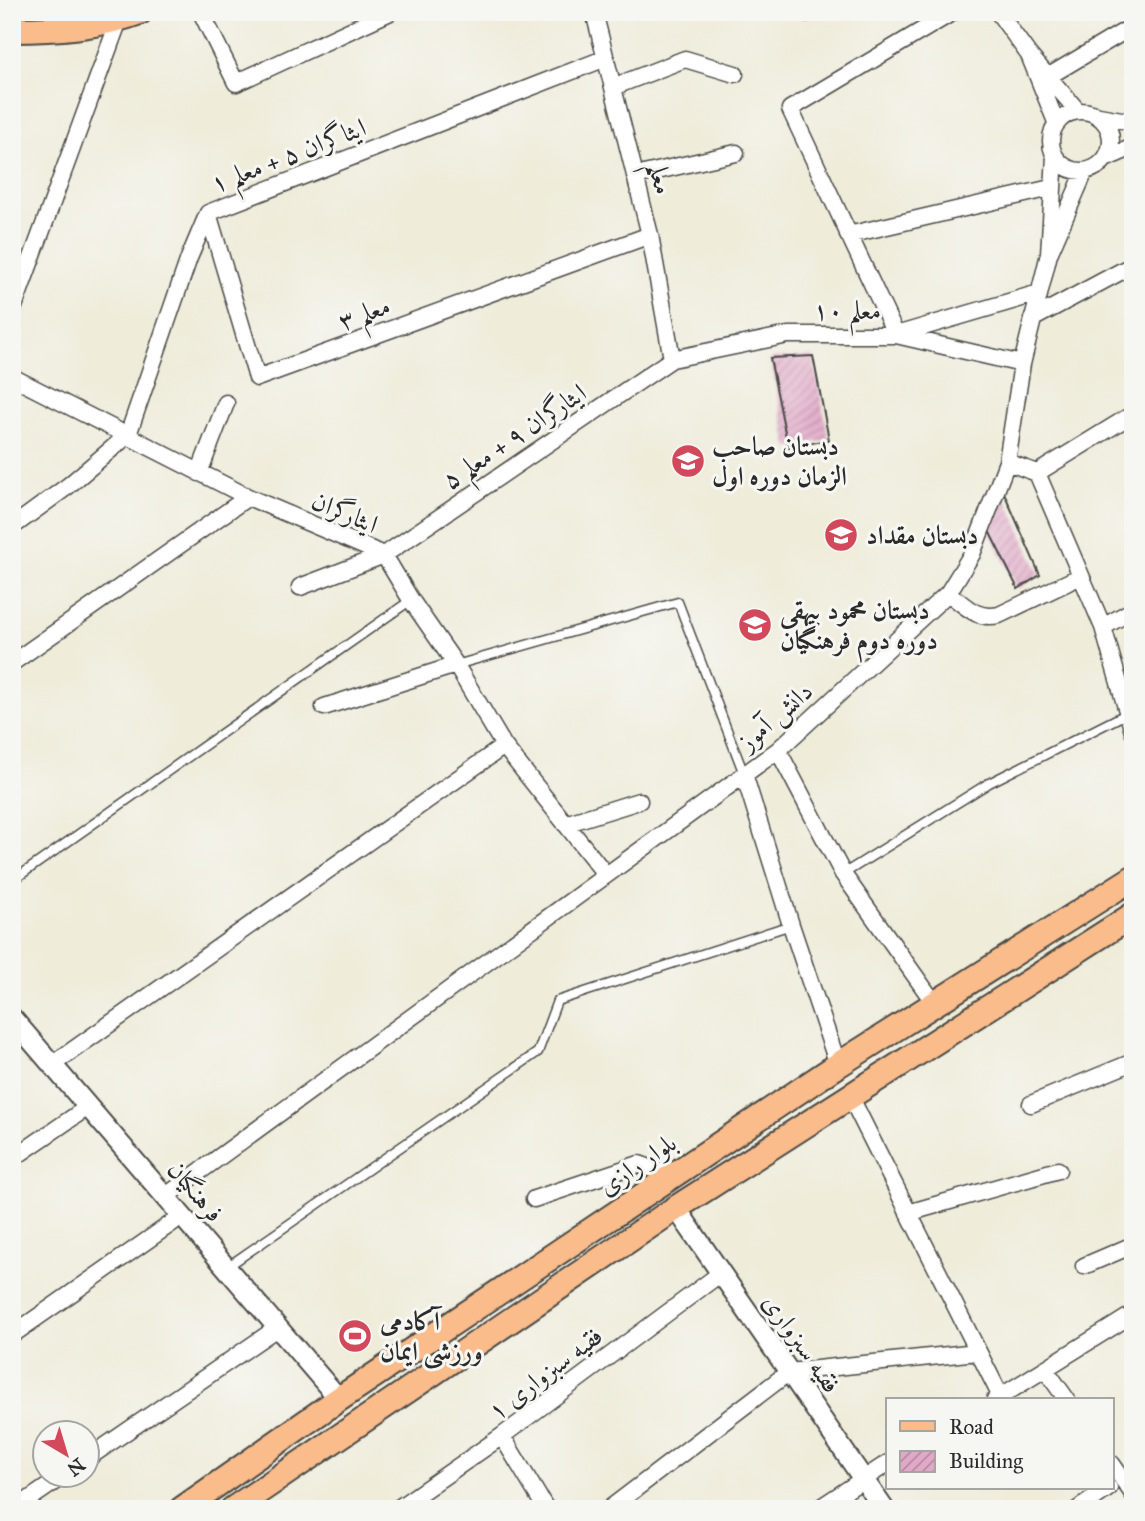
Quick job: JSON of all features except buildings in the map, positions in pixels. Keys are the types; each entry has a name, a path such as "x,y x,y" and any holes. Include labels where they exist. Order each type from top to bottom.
{"main road":[{"path":"12,30 48,30 129,16"},
{"name":"بلوار رازی","path":"182,1509 339,1399 838,1065 1133,878"},
{"path":"233,1509 676,1208 1133,915"},
{"path":"1056,927 1073,954"}],"street":[{"path":"201,12 236,83 390,12"},
{"name":"معلم","path":"594,12 650,235 672,359"},
{"path":"953,12 790,109 896,335 1039,293"},
{"path":"998,12 1077,110"},
{"path":"12,312 129,16"},
{"path":"1049,76 1133,26"},
{"path":"1030,55 1056,122"},
{"name":"ایثاگران ۵ + معلم ۱","path":"128,435 189,258 208,213 606,58"},
{"path":"613,88 685,59 735,74"},
{"path":"1049,254 1055,156 1050,139 1056,122 1077,110 1133,122"},
{"path":"1099,116 1110,131 1112,141 1105,159"},
{"path":"1055,156 1068,168 1085,171 1133,146"},
{"path":"635,176 736,153"},
{"path":"1049,254 1085,171"},
{"path":"848,235 1051,188"},
{"name":"معلم ۳","path":"208,213 257,378 650,235"},
{"name":"دانش آموز","path":"166,1196 778,750 948,593 972,554 1007,462 1022,364 1049,254"},
{"path":"1032,319 1133,265"},
{"name":"معلم ۱۰","path":"672,359 788,335 896,335 1022,364"},
{"name":"ایثارگران ۹ + معلم ۵","path":"300,587 384,555 672,359"},
{"name":"ایثارگران","path":"12,377 248,497 384,555 456,665 504,746 606,875"},
{"path":"199,473 226,403"},
{"path":"1037,473 1133,414"},
{"path":"12,527 68,486 128,435"},
{"path":"1007,462 1037,473 1103,627 1133,732"},
{"path":"12,663 248,497"},
{"path":"948,593 985,618 999,615 1081,576"},
{"path":"1103,627 1133,610"},
{"path":"324,707 456,665"},
{"path":"53,1064 504,746"},
{"path":"778,750 843,874 934,1004"},
{"path":"744,774 838,1065"},
{"path":"565,824 639,801"},
{"name":"فرهنگیان","path":"12,1018 339,1399"},
{"path":"1031,1104 1133,1062"},
{"path":"850,1096 998,1398"},
{"path":"12,1159 88,1107"},
{"path":"534,1199 639,1164 673,1176"},
{"path":"908,1213 1058,1170"},
{"name":"فقیه سبزواری","path":"676,1208 884,1509"},
{"path":"12,1335 182,1216"},
{"path":"1084,1266 1133,1245"},
{"name":"فقیه سبزواری ۱","path":"397,1509 502,1436 721,1273"},
{"path":"1000,1398 1133,1314"},
{"path":"102,1448 277,1328"},
{"path":"609,1509 789,1372 977,1352"},
{"path":"1045,1369 1066,1398"},
{"path":"502,1436 540,1507"},
{"path":"818,1509 886,1464"},
{"path":"1119,1481 1133,1494"},
{"path":"15,1509 42,1490"},
{"path":"1078,1509 1106,1490"}],"lane":[{"path":"12,881 411,600"},
{"path":"456,665 678,602 744,774"},
{"path":"843,874 989,783 1126,714"},
{"path":"227,1268 538,1052 557,1002 791,925"}],"place":[{"name":"دبستان صاحب الزمان دوره اول","path":"688,461"},
{"name":"دبستان مقداد","path":"841,535"},
{"name":"دبستان محمود بیهقی دوره دوم فرهنگیان","path":"755,625"},
{"name":"آکادمی ورزشی ایمان","path":"355,1336"}]}
